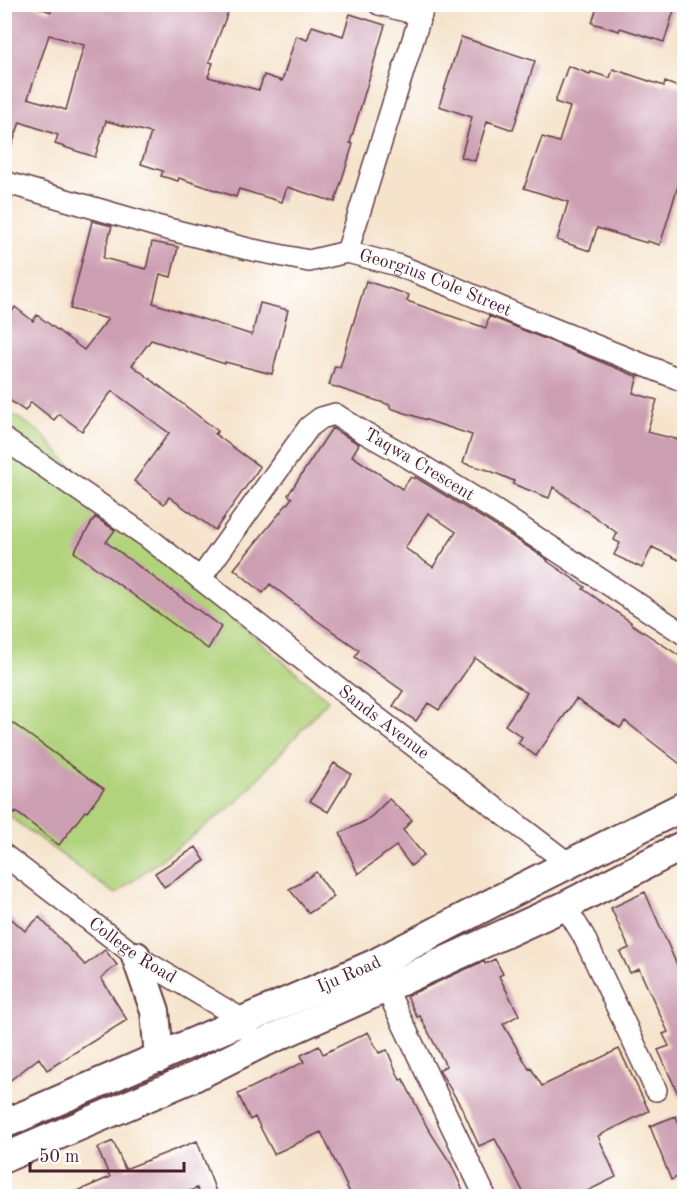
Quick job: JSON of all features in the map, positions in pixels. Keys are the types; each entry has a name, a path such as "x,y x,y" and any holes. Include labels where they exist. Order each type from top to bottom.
{"main road":[{"name":"Iju Road","path":"4,1124 374,964 684,806"},
{"name":"Iju Road","path":"4,1158 194,1077 256,1046 565,906 684,845"},
{"path":"136,956 155,1011 159,1058"}],"street":[{"path":"347,252 422,10 379,4"},
{"name":"Georgius Cole Street","path":"4,182 160,227 237,246 309,261 347,252 397,265 684,381"},
{"name":"Taqwa Crescent","path":"200,579 309,427 321,418 335,414 496,511 684,634"},
{"name":"Sands Avenue","path":"4,439 146,536 359,704 568,864"},
{"name":"College Road","path":"4,855 136,956 243,1020"},
{"path":"565,906 583,934 656,1090"},
{"path":"386,988 485,1197"},
{"path":"243,1020 256,1046"}],"green space":[{"path":"5,409 41,433 120,521 328,700 237,802 115,894 5,813"}],"building":[{"path":"4,4 28,4 51,12 53,4 231,4 209,62 213,63 208,77 259,90 264,75 282,81 296,36 307,40 312,26 343,36 350,14 385,25 335,202 287,187 282,202 239,189 236,197 179,178 178,181 161,176 163,171 141,164 151,133 106,121 95,157 55,144 58,135 20,122 7,159 4,158","holes":["49,35 84,45 66,110 28,98"]},
{"path":"598,4 676,4 664,42 620,28 619,31 592,23"},
{"path":"461,37 535,61 513,130 487,121 475,161 461,157 472,117 439,106"},
{"path":"568,66 610,78 613,69 664,86 665,82 684,89 684,166 660,245 597,228 590,251 557,240 568,202 524,188 542,137 559,142 570,107 555,102"},
{"path":"92,221 112,226 103,258 146,269 152,242 178,247 171,277 160,274 153,303 252,335 260,303 288,310 272,374 225,362 225,364 151,340 132,365 218,431 215,434 260,467 215,530 169,497 164,504 134,481 169,433 112,391 82,431 59,414 54,420 31,402 25,411 4,396 4,308 11,313 15,307 33,321 37,315 84,350 108,319 70,309"},
{"path":"366,281 409,295 407,301 486,328 489,316 638,377 633,393 657,400 647,432 684,441 684,550 679,560 652,547 642,568 614,555 620,543 614,540 617,533 553,487 549,498 513,484 514,481 488,470 463,463 472,435 329,385 335,366 340,367"},
{"path":"332,428 359,444 352,456 402,489 411,477 414,479 415,477 548,560 585,587 583,589 684,659 684,767 625,721 620,728 576,699 536,756 518,743 522,737 505,725 527,693 475,658 439,710 428,703 416,721 393,706 403,691 355,657 359,650 270,584 263,593 234,569 292,498 288,495","holes":["428,513 456,532 433,567 405,548"]},
{"path":"95,517 115,530 106,542 221,627 208,649 74,552"},
{"path":"4,717 104,789 59,845 16,812 15,814 4,806"},
{"path":"334,763 351,774 328,812 310,801"},
{"path":"389,799 412,820 403,830 424,855 411,866 396,846 358,874 340,833 365,821"},
{"path":"196,847 205,861 164,887 155,873"},
{"path":"316,872 334,897 309,913 289,889"},
{"path":"645,892 684,981 684,1107 658,1050 669,1046 663,1034 668,1032 639,969 630,973 620,952 629,948 611,908"},
{"path":"4,912 25,931 39,917 85,965 105,950 117,965 101,978 127,1020 47,1070 39,1058 4,1085"},
{"path":"495,959 503,974 499,976 519,1015 503,1024 529,1069 531,1068 542,1086 619,1049 649,1111 598,1136 616,1177 575,1197 526,1197 495,1139 479,1146 462,1108 439,1070 446,1066 407,996 484,961 485,964"},
{"path":"368,1032 379,1053 387,1050 400,1080 403,1079 427,1127 451,1164 466,1197 352,1197 321,1132 274,1154 255,1117 250,1120 238,1094 304,1062 301,1055 319,1046 323,1054"},
{"path":"676,1116 684,1137 684,1174 671,1180 650,1126"},
{"path":"113,1141 125,1169 197,1141 218,1197 200,1197 197,1188 176,1197 64,1197 110,1177 97,1148"}]}
